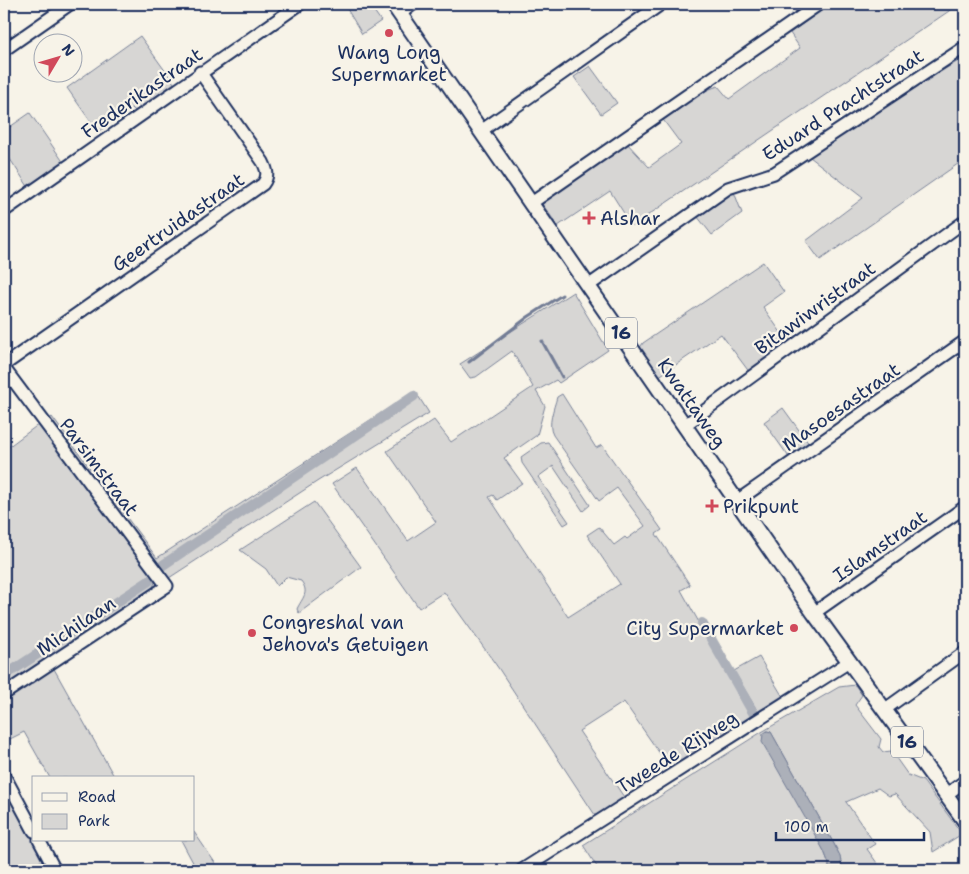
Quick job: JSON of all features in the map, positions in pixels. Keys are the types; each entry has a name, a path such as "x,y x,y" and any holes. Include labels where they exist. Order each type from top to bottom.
{"main road":[{"name":"Kwattaweg","path":"396,9 814,613 965,821"}],"street":[{"path":"4,50 70,4"},
{"name":"Frederikastraat","path":"4,211 200,72 300,4"},
{"path":"396,9 413,4"},
{"path":"481,131 660,4"},
{"path":"530,204 819,4"},
{"name":"Eduard Prachtstraat","path":"588,286 728,188 774,173 965,47"},
{"name":"Geertruidastraat","path":"4,364 263,184 266,180 266,168 263,162 200,72"},
{"name":"Bitawiwristraat","path":"685,425 965,221"},
{"name":"Masoesastraat","path":"737,502 965,341"},
{"name":"Parsimstraat","path":"4,368 166,586"},
{"name":"Islamstraat","path":"814,613 965,507"},
{"name":"Michilaan","path":"4,694 166,586"},
{"path":"884,710 965,652"},
{"name":"Tweede Rijweg","path":"522,870 849,662"},
{"path":"4,775 32,827"},
{"path":"946,795 965,781"},
{"path":"40,842 55,870"}],"green space":[{"path":"344,4 369,4 381,21 362,34"},
{"path":"830,4 949,4 952,9 632,226 610,191 558,226 540,201 626,142 649,167 681,144 661,117 693,95 718,86 729,99 800,48 790,33"},
{"path":"140,36 174,83 135,111 132,108 98,132 67,88 75,82 82,82 82,77"},
{"path":"965,57 965,159 820,260 806,241 863,198 810,157 893,100"},
{"path":"590,66 617,103 601,114 574,77"},
{"path":"30,113 64,163 29,188 4,150 4,131"},
{"path":"734,192 742,213 712,235 697,216"},
{"path":"763,262 784,292 763,307 789,344 750,373 721,334 655,379 639,349 643,343"},
{"path":"573,292 608,350 559,383 556,380 536,391 545,406 537,435 504,458 522,483 497,500 493,495 489,497 568,617 620,584 587,535 599,527 614,545 625,537 627,539 645,526 617,488 599,501 553,435 551,431 552,416 557,397 562,394 596,448 602,445 662,530 656,534 690,585 681,590 754,721 672,771 624,702 579,731 626,800 597,818 499,669 444,592 419,608 332,484 357,468 408,541 436,522 387,451 434,420 451,442 533,387 512,351 476,377 470,378 460,364"},
{"path":"415,391 429,413 318,481 169,578 164,576 46,421 52,417 157,558"},
{"path":"783,408 812,448 793,463 764,422"},
{"path":"39,424 151,573 155,582 152,590 4,689 4,450"},
{"path":"548,442 590,505 583,511 553,466 538,477 569,522 564,525 522,463 521,457 541,443"},
{"path":"314,502 361,567 299,613 297,609 305,592 301,581 286,577 277,586 266,569 240,550"},
{"path":"759,657 786,702 761,717 734,671"},
{"path":"53,667 114,776 49,776 24,732 4,742 4,700"},
{"path":"855,685 862,695 855,705 881,739 879,747 883,752 891,751 908,775 923,781 962,834 933,852 930,832 895,794 889,796 878,788 846,802 875,844 867,849 882,870 842,870 840,856 834,844 771,732 767,731 824,851 829,864 829,870 599,870 583,845 760,733 839,687"},
{"path":"13,801 32,838 32,842 34,842 43,860 25,870 4,870 4,806"},
{"path":"195,833 220,870 197,870 182,842 195,842"}],"shaded area":[{"path":"767,731 771,732 834,844 840,856 842,870 829,870 829,864 824,851 762,742 763,734"}],"waterway":[{"path":"469,362 528,317 562,295"},
{"path":"542,341 562,377"},
{"path":"163,565 414,396"},
{"path":"4,676 149,581"},
{"path":"702,623 755,716"}],"place":[{"name":"Wang Long Supermarket","path":"389,33"},
{"name":"Alshar","path":"589,218"},
{"name":"Prikpunt","path":"712,506"},
{"name":"City Supermarket","path":"794,628"},
{"name":"Congreshal van Jehova's Getuigen","path":"252,633"}]}
